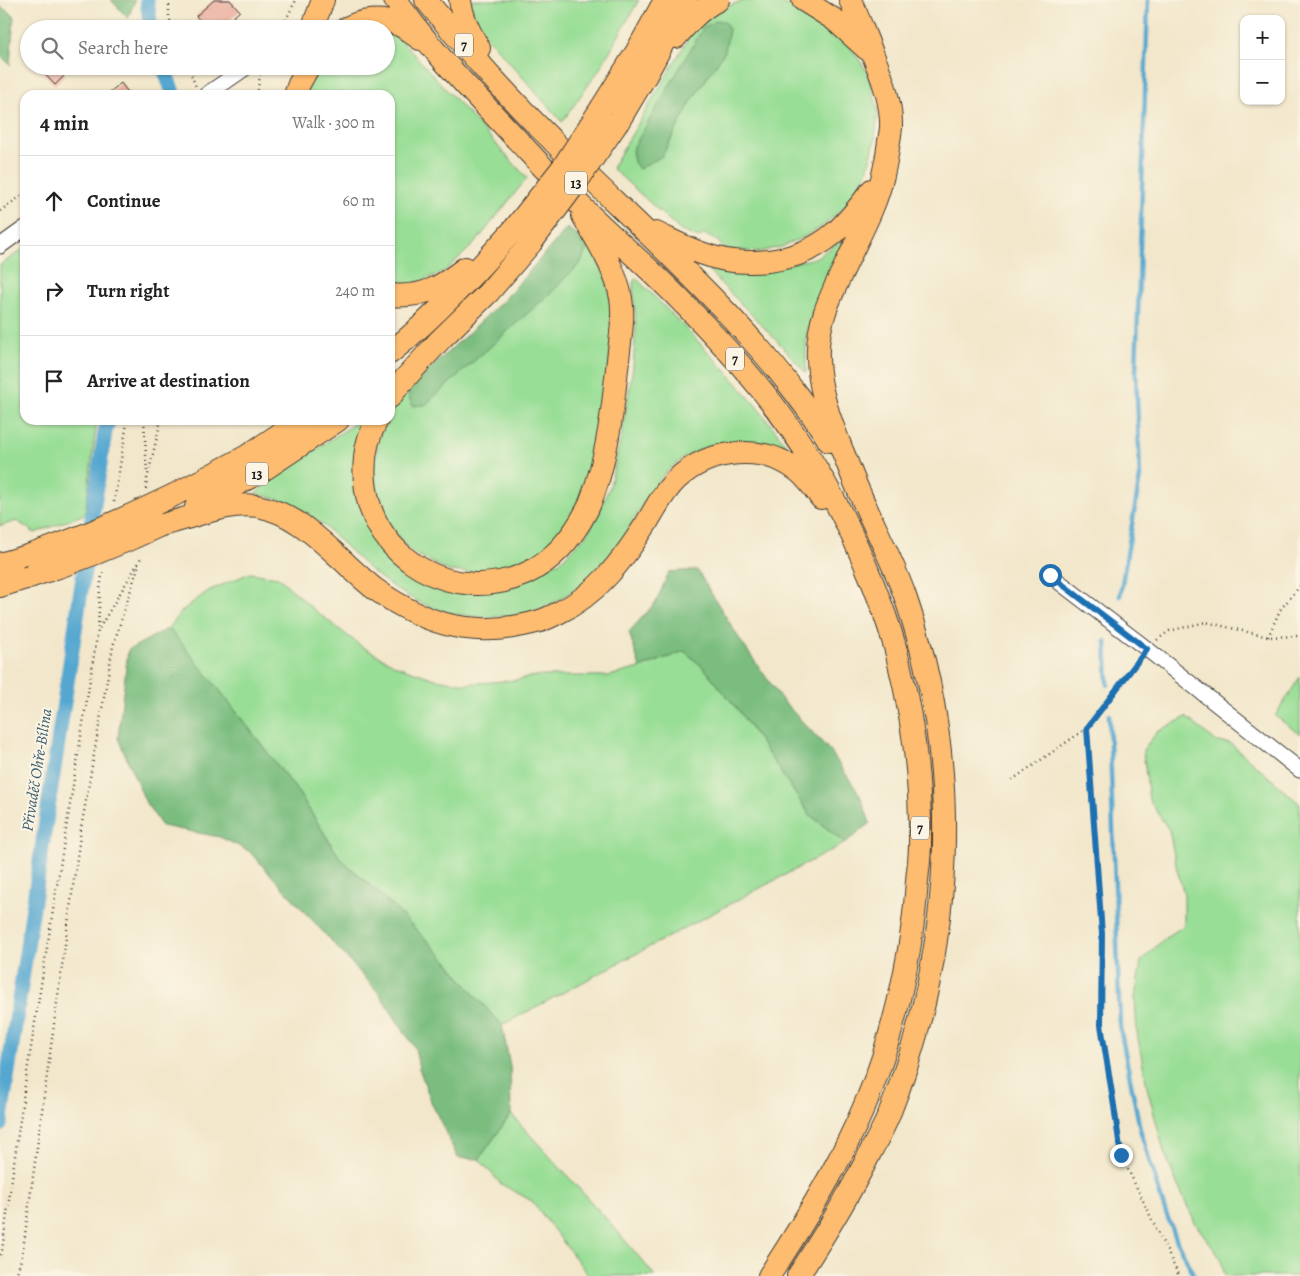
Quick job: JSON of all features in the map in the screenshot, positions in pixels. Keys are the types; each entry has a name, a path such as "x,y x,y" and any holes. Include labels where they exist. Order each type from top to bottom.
{"highway":[{"path":"315,20 323,0"},
{"name":"7","path":"395,0 433,48 486,107 571,196 660,279 718,340 765,394 804,448 837,504 861,553 884,609 898,657 908,707 919,798 920,847 909,953 897,1008 882,1059 865,1104 838,1162 806,1218 769,1276"},
{"name":"7","path":"426,0 504,90 736,322 782,375 823,430 859,492 883,542 906,598 933,698 943,795 944,849 941,903 934,956 922,1013 907,1064 887,1119 825,1235 798,1276"},
{"path":"460,0 464,20 470,34 504,90"},
{"path":"637,51 654,0"},
{"name":"13","path":"395,376 440,340 488,293 531,243 583,173 637,51 665,0"},
{"name":"13","path":"395,349 466,283 515,228 563,167 646,75 686,0"},
{"path":"646,75 698,12 718,0"},
{"path":"803,0 835,20 872,53"},
{"path":"850,0 884,86 888,100 891,127 883,175 872,210 824,312 818,340 821,388 828,415 859,492"},
{"path":"395,24 402,26 433,48"},
{"path":"294,90 296,75"},
{"path":"296,90 304,75"},
{"path":"640,227 702,254 725,260 750,263 773,261 806,251 831,236 856,210 883,175"},
{"path":"374,425 368,443 364,474 370,505 375,520 383,534 404,557 417,567 447,580 479,584 495,583 511,580 526,574 540,566 564,545 588,509 601,474 610,430 622,319 621,297 614,274 597,240 571,196"},
{"path":"395,296 417,294 433,290 515,228"},
{"path":"395,390 440,340"},
{"name":"13","path":"0,564 70,542 174,496 247,456 294,425"},
{"name":"13","path":"0,586 90,556 126,542 168,522 264,470 331,425"},
{"path":"168,522 232,506 255,506 273,510 294,519 315,534 374,588 398,605 424,618 461,628 479,630 510,628 542,621 569,608 592,592 610,574 631,548 676,480 699,463 724,454 741,453 772,457 797,470 810,483 861,553"}],"street":[{"path":"204,90 221,84 234,75"},
{"path":"0,246 20,232"},
{"path":"1050,575 1300,770"}],"path":[{"path":"169,0 170,20"},
{"path":"286,20 296,0"},
{"path":"193,75 200,90"},
{"path":"258,90 260,75"},
{"path":"0,211 20,197"},
{"path":"144,425 147,478"},
{"path":"145,497 147,478 160,425"},
{"path":"16,1276 22,1256 81,829 113,646 140,560 141,551"},
{"path":"0,1255 24,1091 98,630 140,560"},
{"path":"1268,637 1280,610 1300,586"},
{"path":"1012,780 1087,728 1147,649 1169,631 1206,622 1268,637 1300,636"},
{"path":"1087,728 1102,934 1101,1025 1121,1155 1179,1276"}],"green space":[{"path":"111,0 135,0 128,18"},
{"path":"471,0 639,0 599,70 562,122 480,29 474,17"},
{"path":"747,0 767,0 800,9 830,27 851,48 868,73 878,110 875,140 867,172 851,201 823,226 802,238 781,247 758,252 724,249 718,241 704,234 699,238 681,231 612,168 695,27 724,7","holes":["725,51 692,100 662,156 639,168"]},
{"path":"0,6 14,16 10,65 0,55"},
{"path":"717,20 725,22 729,30 725,51 692,100 662,156 639,169 634,162 632,150 703,28"},
{"path":"395,36 527,178 476,242 445,271 415,284 395,285 395,90 308,90 316,75 395,75"},
{"path":"567,228 589,244 580,264 556,288 425,405 412,406 407,390 505,299"},
{"path":"846,238 814,309 806,337 806,373 707,269 753,272 815,258"},
{"path":"589,244 606,278 614,319 601,428 580,505 567,527 535,559 493,574 449,571 410,551 383,516 373,474 380,431 384,425 395,425 395,406 407,390 568,275 580,264"},
{"path":"20,251 20,425 96,425 85,514 35,533 17,521 0,526 0,265"},
{"path":"636,278 698,341 756,406 791,452 751,441 738,441 712,445 686,457 660,479 610,557 581,585 558,600 533,611 506,616 471,616 440,610 411,598 371,571 311,515 288,503 256,494 266,483 353,425 366,425 355,475 428,582 559,563 587,534 596,519 610,486 622,433 633,367 636,326 633,283"},
{"path":"697,570 742,643 782,700 831,752 860,795 870,823 845,843 810,815 739,711 704,668 684,651 640,668 629,632 656,602 669,572"},
{"path":"250,573 278,577 313,609 361,646 397,666 435,679 466,684 517,680 535,676 609,676 640,668 684,651 704,668 739,711 810,815 845,843 502,1025 447,961 396,909 340,858 298,792 221,692 180,647 169,628 183,610 208,591"},
{"path":"169,628 298,792 340,858 396,909 447,961 502,1025 510,1066 511,1114 479,1159 458,1158 432,1104 419,1068 415,1048 378,992 249,851 220,837 162,826 146,803 118,738 128,650"},
{"path":"1300,677 1300,734 1275,716"},
{"path":"1186,717 1217,742 1230,743 1300,804 1300,1276 1225,1276 1221,1259 1195,1223 1178,1186 1164,1152 1147,1087 1137,1033 1135,998 1141,961 1165,938 1184,926 1184,894 1169,830 1149,800 1143,750 1157,732"},
{"path":"511,1114 612,1225 655,1276 589,1276 532,1201 501,1184 479,1159"}],"building":[{"path":"214,0 230,0 240,11 232,20 199,20 196,16"},
{"path":"46,75 65,75 55,85"},
{"path":"121,83 126,90 112,90"}],"waterway":[{"name":"Přivaděč Ohře-Bílina","path":"147,0 150,20"},
{"path":"1120,596 1140,477 1136,373 1148,0"},
{"name":"Přivaděč Ohře-Bílina","path":"166,75 172,90"},
{"name":"Přivaděč Ohře-Bílina","path":"0,1125 107,425"},
{"path":"1106,641 1108,685"},
{"path":"1109,715 1120,1027 1140,1129 1164,1208 1179,1246 1195,1276"}],"route":[{"path":"1050,575 1147,649 1087,728 1102,934 1101,1025 1121,1155"}]}
